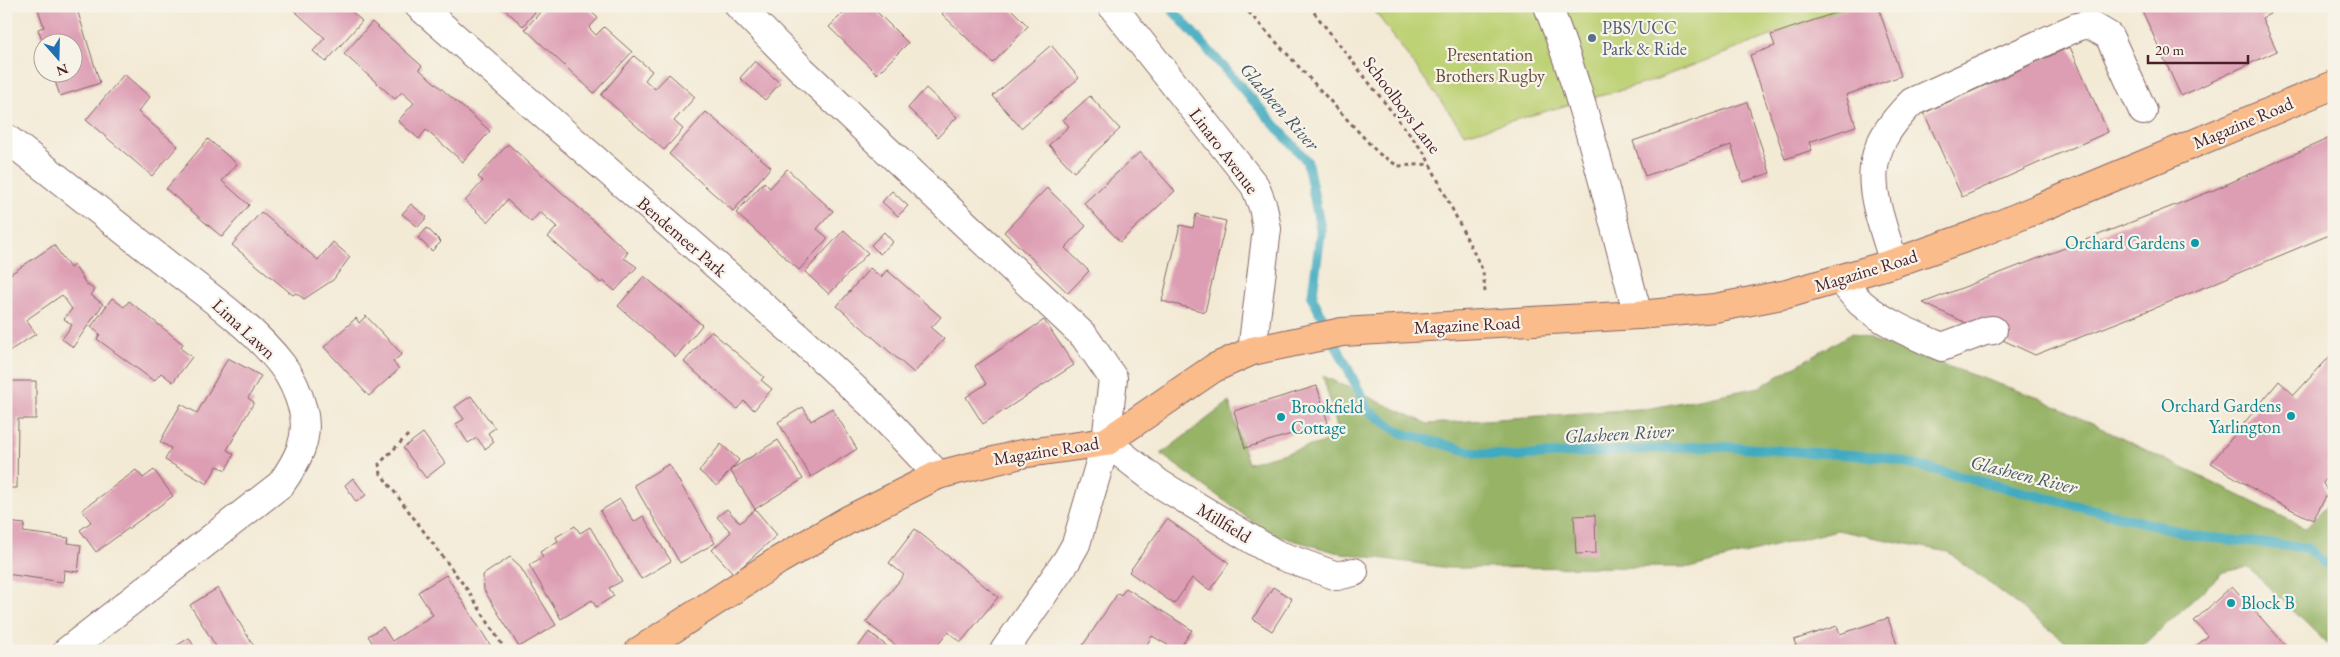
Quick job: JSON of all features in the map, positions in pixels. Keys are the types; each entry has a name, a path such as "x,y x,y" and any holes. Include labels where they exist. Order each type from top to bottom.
{"main road":[{"name":"Magazine Road","path":"639,651 779,560 848,520 938,475 1021,454 1106,442 1214,368 1252,350 1342,332 1638,315 1741,304 1787,294 1894,263 1982,232 2334,85"}],"street":[{"name":"Bendemeer Park","path":"418,6 802,340 871,404 938,475"},
{"path":"739,6 804,72 1084,336 1113,378 1106,442 1076,544 1068,560 1004,651"},
{"name":"Linaro Avenue","path":"1112,6 1255,186 1263,207 1267,230 1252,350"},
{"path":"1548,6 1564,48 1580,100 1638,315"},
{"path":"1894,263 1873,192 1874,167 1880,142 1896,118 1912,102 2077,27 2089,24 2109,36 2143,110"},
{"name":"Lima Lawn","path":"6,138 206,294 264,344 283,366 296,390 304,416 302,447 295,464 281,484 67,651"},
{"path":"1840,279 1861,303 1901,329 1942,346 1993,330"},
{"name":"Millfield","path":"1106,442 1160,484 1276,554 1337,576 1354,572"}],"path":[{"path":"1243,6 1378,153 1398,166 1430,164"},
{"name":"Schoolboys Lane","path":"1309,6 1425,154 1483,271 1484,282"},
{"path":"408,435 379,464 381,474 469,592 506,651"}],"green space":[{"name":"Presentation Brothers Rugby","path":"1371,6 1850,6 1646,83 1465,134"},
{"path":"1852,333 2039,398 2306,528 2334,499 2334,650 2248,567 2223,572 2143,646 2146,651 2078,651 1948,552 1837,530 1693,567 1449,568 1335,552 1268,533 1161,454 1229,402 1248,463 1340,438 1323,376 1428,424 1652,408 1760,387"}],"building":[{"path":"37,6 76,6 100,83 60,96 55,82 82,82 82,32 39,32 38,29 44,27"},
{"path":"289,6 353,6 356,9 352,12 362,21 326,62 313,51 325,38"},
{"path":"501,6 540,6 523,26"},
{"path":"546,6 585,6 598,18 589,28 596,35 604,27 632,52 594,93 525,29"},
{"path":"850,6 871,6 908,43 877,74 829,27"},
{"path":"949,6 1008,6 1028,26 993,63 942,14"},
{"path":"1855,6 1878,6 1901,76 1846,95 1856,126 1809,142 1812,150 1785,159 1750,55 1775,46 1771,35"},
{"path":"2140,6 2267,6 2270,14 2262,18 2277,51 2181,96"},
{"path":"372,22 422,66 419,69 490,131 463,162 426,130 419,139 398,121 414,103 402,92 395,99 344,54"},
{"path":"1051,45 1079,78 1021,128 993,96"},
{"path":"2070,47 2108,132 1962,197 1924,113"},
{"path":"634,56 652,71 645,80 655,89 669,74 695,97 674,121 683,129 664,150 601,95"},
{"path":"755,61 780,83 765,100 740,78"},
{"path":"124,74 150,97 138,112 178,146 152,176 86,120"},
{"path":"926,88 957,117 938,137 908,108"},
{"path":"1090,96 1120,129 1074,172 1049,145 1069,126 1063,120"},
{"path":"1747,102 1770,173 1743,182 1731,145 1645,176 1633,141"},
{"path":"706,112 771,167 733,211 669,154"},
{"name":"Orchard Gardens","path":"2334,136 2334,233 2162,305 2035,355 1923,303 2214,190"},
{"path":"208,139 237,164 222,181 249,205 222,237 166,189"},
{"path":"508,144 628,252 624,258 637,267 615,291 603,281 601,283 548,237 557,227 540,212 531,222 507,200 488,222 465,201 483,181 478,177"},
{"path":"1140,152 1175,191 1120,242 1084,203"},
{"path":"787,169 833,211 817,229 828,238 799,270 736,213 764,182 770,188"},
{"path":"1047,188 1086,226 1065,248 1089,271 1068,293 1004,232"},
{"path":"892,191 908,206 898,216 882,202"},
{"path":"411,204 427,217 418,227 402,214"},
{"path":"261,212 318,260 333,242 350,257 333,280 304,299 296,293 293,295 232,245"},
{"path":"1196,214 1226,221 1205,312 1162,301 1180,225 1193,228"},
{"path":"427,228 441,242 432,251 418,238"},
{"path":"844,230 868,253 829,294 805,272"},
{"path":"884,232 893,242 880,254 871,245"},
{"path":"54,245 70,268 74,265 86,284 95,290 91,295 103,304 73,347 62,339 72,325 64,319 72,309 62,295 26,320 36,334 6,353 6,277"},
{"path":"870,268 881,277 887,270 941,317 931,328 944,339 914,373 837,306"},
{"path":"644,276 702,325 676,357 618,306"},
{"path":"112,298 124,307 129,301 183,344 180,348 192,357 173,382 161,373 154,381 97,339 100,334 91,327"},
{"path":"366,316 402,354 393,362 399,369 369,396 324,347 356,318 359,323"},
{"path":"1044,320 1074,365 983,424 966,397 986,384 975,366"},
{"path":"711,331 764,377 761,380 772,389 754,410 744,401 737,409 684,362"},
{"name":"Orchard Gardens Yarlington","path":"2334,352 2334,469 2323,483 2328,493 2313,520 2270,499 2211,463 2279,381 2294,395"},
{"path":"228,358 261,376 248,398 254,402 227,450 234,454 226,470 217,466 207,484 165,460 171,448 160,442 181,404 197,413"},
{"path":"6,381 36,381 36,419 18,419 17,488 6,488"},
{"name":"Brookfield Cottage","path":"1317,386 1328,423 1245,448 1234,411"},
{"path":"471,396 495,428 488,433 494,442 485,449 477,438 468,443 456,424 464,419 455,407"},
{"path":"803,407 811,421 832,408 857,449 811,477 778,422"},
{"path":"423,433 445,463 426,478 403,448"},
{"path":"778,440 803,479 755,509 730,470"},
{"path":"721,444 739,460 717,486 699,471"},
{"path":"669,464 715,543 680,563 634,485"},
{"path":"136,470 143,478 154,470 173,496 96,552 80,530 91,522 82,510"},
{"path":"353,478 366,495 356,502 345,485"},
{"path":"620,499 634,522 643,516 671,561 641,579 600,511"},
{"path":"727,509 740,523 755,509 777,535 734,574 712,550 731,532 717,517"},
{"path":"1595,515 1596,553 1576,554 1574,516"},
{"path":"1167,519 1229,563 1210,590 1192,578 1174,604 1129,572"},
{"path":"6,522 25,524 23,532 69,538 68,543 81,545 78,572 64,570 63,582 6,574"},
{"path":"575,526 580,533 590,527 622,581 609,588 614,596 596,607 592,600 561,619 529,565 543,557 540,552 558,541 556,537"},
{"path":"915,529 998,597 961,642 948,632 933,651 903,651 866,622 904,575 889,563"},
{"path":"510,557 519,565 556,625 519,647 484,590 483,575"},
{"path":"446,575 494,651 378,651 368,636 383,627 392,641 433,615 418,592"},
{"name":"Block B","path":"2232,586 2291,651 2198,651 2195,647 2208,636 2194,621"},
{"path":"1273,587 1292,599 1272,631 1253,619"},
{"path":"218,588 255,648 251,651 219,651 190,605"},
{"path":"1126,588 1192,630 1178,651 1152,636 1143,651 1079,651 1118,593 1121,595"},
{"path":"1888,618 1899,651 1798,651 1794,640 1837,626 1840,634"},
{"path":"869,632 893,651 863,651 858,647"},
{"path":"189,638 197,651 168,651"}],"waterway":[{"name":"Glasheen River","path":"1169,6 1307,161 1321,231 1312,297 1369,411 1401,433 1476,453 1514,456 1710,446 1883,457 2202,537 2307,548 2334,571"}],"place":[{"name":"PBS/UCC Park & Ride","path":"1592,38"},
{"name":"Orchard Gardens","path":"2195,243"},
{"name":"Orchard Gardens Yarlington","path":"2291,416"},
{"name":"Brookfield Cottage","path":"1281,417"},
{"name":"Block B","path":"2231,603"}]}
